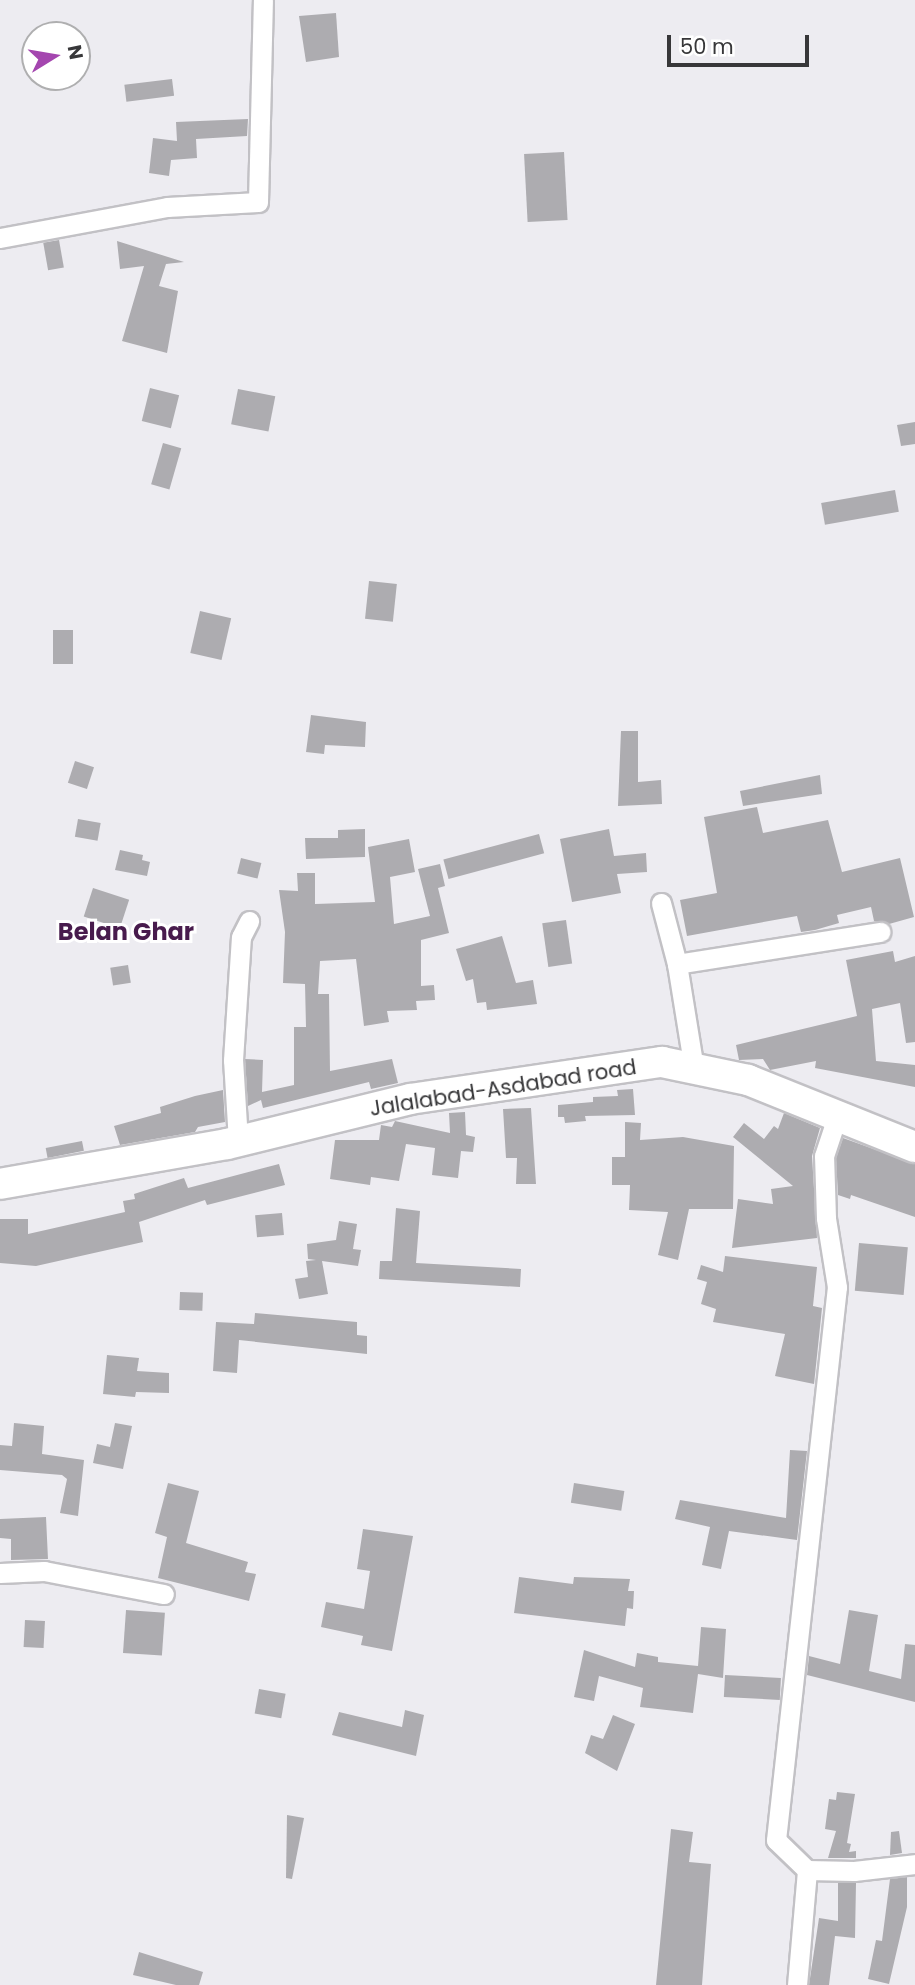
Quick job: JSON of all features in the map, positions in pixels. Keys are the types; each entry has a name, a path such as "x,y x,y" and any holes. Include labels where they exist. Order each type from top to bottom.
{"main road":[{"name":"Jalalabad-Asdabad road","path":"0,1184 238,1141 410,1099 662,1062 748,1080 915,1147"}],"street":[{"path":"0,238 167,206 258,202 263,0"},
{"path":"661,902 677,964 694,1069"},
{"path":"238,1141 233,1060 241,937 249,921"},
{"path":"677,964 880,932"},
{"path":"837,1117 824,1156 826,1218 837,1287 776,1840 807,1870 854,1871 915,1864"},
{"path":"0,1573 44,1571 163,1594"},
{"path":"797,1985 807,1870"}],"building":[{"path":"336,13 339,57 306,62 299,16"},
{"path":"172,79 174,96 126,102 124,85"},
{"path":"248,119 247,136 196,139 197,158 171,160 169,176 149,173 153,138 177,141 176,122"},
{"path":"564,152 568,220 528,222 524,154"},
{"path":"59,240 64,268 48,270 43,243"},
{"path":"117,241 184,262 166,264 159,286 178,291 167,353 122,341 144,266 120,269"},
{"path":"150,388 179,395 171,428 142,421"},
{"path":"238,389 275,396 268,432 231,424"},
{"path":"915,422 915,444 901,446 897,425"},
{"path":"163,443 181,448 169,490 151,484"},
{"path":"895,490 899,512 825,525 821,503"},
{"path":"369,581 397,584 393,622 365,619"},
{"path":"200,611 231,618 222,660 190,653"},
{"path":"53,630 73,630 73,664 53,664"},
{"path":"311,715 366,722 365,747 325,745 324,754 306,752"},
{"path":"621,731 638,731 638,782 661,780 662,804 618,806"},
{"path":"75,761 94,767 87,789 68,783"},
{"path":"820,775 822,794 743,806 740,791"},
{"path":"757,807 763,833 828,820 842,872 900,858 914,917 889,924 874,921 871,907 837,915 839,923 815,930 801,932 797,916 687,936 680,900 717,893 704,817"},
{"path":"78,819 101,823 98,841 75,837"},
{"path":"365,829 365,857 306,859 305,838 338,838 338,830"},
{"path":"609,829 614,856 646,853 647,872 617,874 621,893 572,902 560,839"},
{"path":"539,834 544,853 449,879 443,860"},
{"path":"409,839 415,872 390,877 394,924 430,916 418,869 440,864 445,886 438,888 449,933 421,940 421,986 434,985 435,1000 416,1001 417,1010 387,1011 389,1022 364,1026 356,959 320,961 318,994 329,994 330,1071 392,1059 398,1083 371,1089 369,1082 263,1108 261,1100 248,1106 245,1059 263,1060 262,1092 294,1085 294,1027 306,1027 305,984 283,983 285,932 279,890 298,891 297,873 315,873 315,904 375,902 368,847"},
{"path":"120,850 143,855 142,860 150,862 147,876 115,870"},
{"path":"241,858 261,863 258,879 237,874"},
{"path":"93,888 129,900 120,928 84,917"},
{"path":"566,920 572,964 548,967 542,923"},
{"path":"502,936 516,983 533,980 537,1004 487,1010 486,1002 477,1003 473,979 466,981 456,949"},
{"path":"893,951 895,962 915,956 915,1042 906,1043 900,1003 872,1009 876,1061 915,1065 915,1087 815,1068 816,1061 770,1070 763,1059 739,1060 736,1045 857,1016 846,960"},
{"path":"128,965 131,983 113,986 110,968"},
{"path":"633,1089 635,1115 585,1116 586,1121 565,1123 564,1117 558,1117 558,1105 593,1102 593,1097 618,1096 617,1090"},
{"path":"223,1090 225,1122 198,1127 195,1132 120,1145 114,1126 161,1113 160,1107"},
{"path":"531,1108 536,1184 516,1184 517,1158 506,1158 503,1109"},
{"path":"465,1112 466,1135 475,1137 473,1152 461,1151 458,1178 432,1175 435,1148 406,1144 399,1181 371,1177 370,1185 330,1179 335,1140 379,1140 381,1125 392,1127 395,1121 450,1133 449,1113"},
{"path":"784,1113 820,1128 812,1156 817,1238 732,1248 738,1199 773,1204 771,1189 793,1186 733,1137 744,1123 764,1139 774,1126 778,1129"},
{"path":"625,1122 641,1123 640,1140 683,1137 734,1146 733,1209 689,1209 678,1260 658,1255 668,1212 629,1210 630,1185 612,1185 612,1157 625,1157"},
{"path":"843,1138 915,1164 915,1217 851,1195 850,1199 838,1195 836,1158"},
{"path":"82,1141 84,1151 48,1158 46,1148"},
{"path":"279,1164 285,1185 207,1205 205,1200 139,1222 143,1242 36,1266 0,1263 0,1219 28,1219 28,1234 125,1212 123,1201 135,1199 134,1194 184,1178 188,1188"},
{"path":"396,1208 420,1211 416,1263 521,1269 520,1287 379,1279 380,1261 392,1261"},
{"path":"282,1213 284,1235 257,1237 255,1215"},
{"path":"339,1221 357,1224 353,1249 361,1250 358,1266 322,1261 328,1294 299,1299 295,1279 308,1277 306,1261 316,1260 308,1259 307,1244 336,1240"},
{"path":"859,1243 908,1247 904,1295 855,1291"},
{"path":"725,1256 817,1267 813,1306 822,1308 814,1384 775,1376 785,1334 713,1322 716,1309 701,1304 707,1282 697,1279 701,1265 723,1272"},
{"path":"180,1292 203,1293 202,1311 179,1310"},
{"path":"255,1313 357,1322 357,1335 367,1336 367,1354 239,1340 237,1373 213,1371 216,1322 254,1324"},
{"path":"107,1355 139,1358 137,1371 169,1373 169,1393 136,1392 135,1397 103,1394"},
{"path":"14,1423 44,1426 42,1454 84,1460 78,1516 60,1513 67,1479 62,1475 0,1470 0,1445 12,1446"},
{"path":"115,1423 132,1426 123,1469 93,1463 97,1444 110,1447"},
{"path":"790,1450 807,1451 797,1540 729,1531 721,1569 702,1565 710,1527 675,1519 680,1500 786,1518"},
{"path":"168,1483 199,1491 186,1543 248,1562 245,1572 256,1574 249,1601 158,1578 167,1537 155,1533"},
{"path":"574,1483 624,1491 621,1511 571,1503"},
{"path":"46,1517 48,1559 11,1560 11,1539 0,1538 0,1519"},
{"path":"363,1529 413,1536 392,1651 361,1645 363,1636 321,1627 326,1602 364,1609 370,1571 357,1569"},
{"path":"519,1577 573,1584 574,1577 630,1579 628,1591 634,1591 633,1609 627,1608 625,1626 514,1613"},
{"path":"126,1610 165,1613 162,1656 123,1653"},
{"path":"849,1610 878,1615 869,1671 901,1679 905,1644 915,1645 915,1702 807,1675 809,1656 840,1664"},
{"path":"25,1620 45,1621 44,1648 24,1647"},
{"path":"701,1627 726,1629 723,1678 698,1674 693,1713 640,1707 643,1688 599,1676 594,1701 574,1697 584,1650 635,1667 637,1653 658,1657 658,1662 698,1666"},
{"path":"725,1675 781,1678 780,1700 724,1697"},
{"path":"259,1689 286,1694 281,1718 255,1714"},
{"path":"405,1710 424,1715 416,1756 332,1735 339,1712 402,1727"},
{"path":"613,1715 635,1724 617,1771 585,1753 591,1735 603,1739"},
{"path":"837,1792 855,1794 847,1843 851,1844 849,1852 856,1851 856,1858 828,1858 836,1831 825,1829 829,1799 836,1800"},
{"path":"287,1815 304,1818 292,1879 286,1878"},
{"path":"671,1829 693,1832 689,1862 711,1864 702,1985 656,1985"},
{"path":"899,1831 902,1853 890,1855 891,1832"},
{"path":"907,1877 907,1907 889,1984 868,1979 876,1940 882,1941 890,1879"},
{"path":"838,1883 856,1883 855,1938 835,1936 829,1985 809,1985 819,1918 838,1921"},
{"path":"139,1952 203,1972 199,1985 176,1985 133,1975"}],"district":[{"name":"Belan Ghar","path":"126,932"}]}
